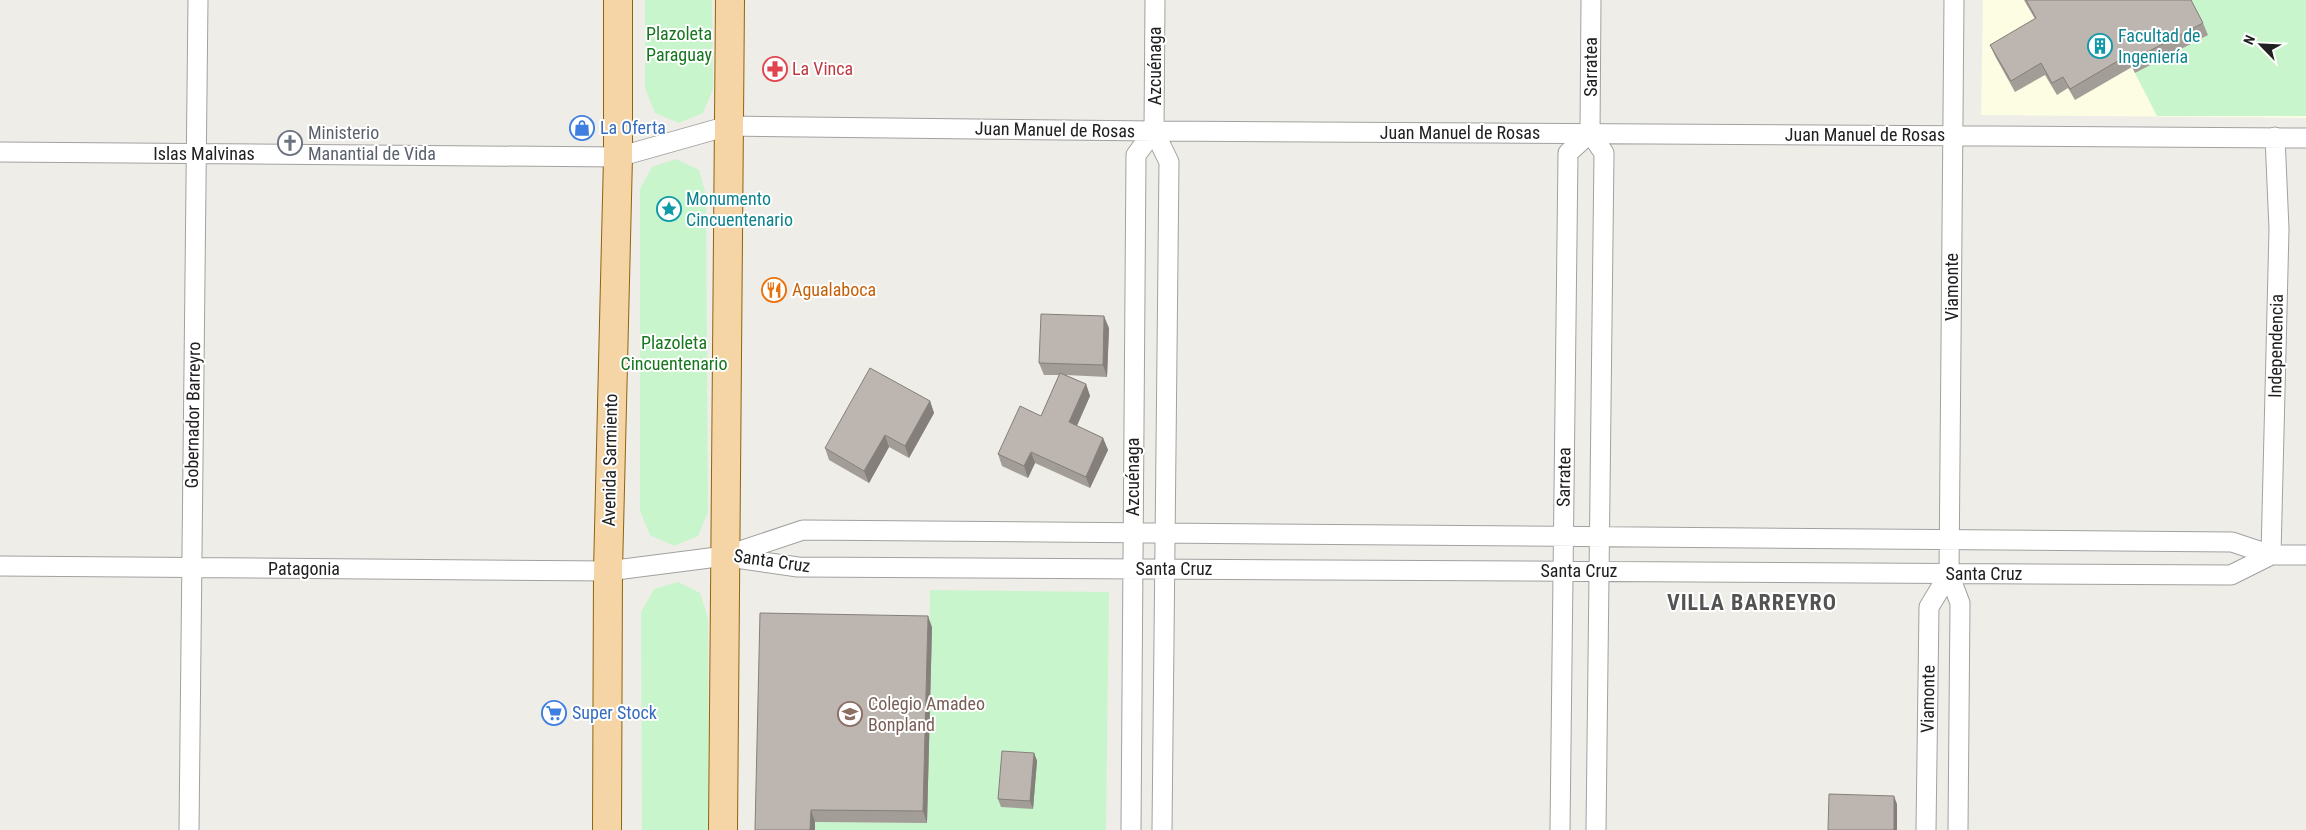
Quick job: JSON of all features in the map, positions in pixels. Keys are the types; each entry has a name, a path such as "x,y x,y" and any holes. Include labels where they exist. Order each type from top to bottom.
{"main road":[{"name":"Avenida Sarmiento","path":"607,830 608,571 618,157 618,0"},
{"path":"723,830 730,0"}],"street":[{"name":"Gobernador Barreyro","path":"189,830 198,0"},
{"name":"Azcuénaga","path":"1155,0 1154,131 1169,162 1162,830"},
{"name":"Sarratea","path":"1591,0 1590,134 1604,153 1596,830"},
{"name":"Viamonte","path":"1954,0 1949,574 1960,603 1958,830"},
{"name":"Juan Manuel de Rosas","path":"618,157 728,126 1154,131 2306,138"},
{"name":"Azcuénaga","path":"1131,830 1136,155 1154,131"},
{"name":"Sarratea","path":"1560,830 1568,153 1590,134"},
{"name":"Independencia","path":"2271,555 2279,229 2275,137"},
{"name":"Islas Malvinas","path":"0,152 618,157"},
{"name":"Santa Cruz","path":"725,556 803,530 2232,542 2271,555 2306,555"},
{"name":"Santa Cruz","path":"725,556 798,567 2231,575 2271,555"},
{"name":"Patagonia","path":"0,566 608,571 725,556"},
{"name":"Viamonte","path":"1926,830 1928,607 1949,574"}],"shaded area":[{"path":"1983,0 2306,0 2306,118 1981,115"}],"green space":[{"name":"Plazoleta Paraguay","path":"645,0 712,0 713,89 703,113 679,123 655,113 645,88"},
{"path":"2190,0 2306,0 2306,116 2157,116 2135,73 2207,35"},
{"name":"Plazoleta Cincuentenario","path":"676,159 699,170 706,195 708,512 698,536 674,546 650,535 640,511 640,189 652,167"},
{"path":"678,582 700,593 708,618 709,830 642,830 641,612 654,589"},
{"path":"930,590 1109,592 1106,830 815,830 815,822 927,823"}],"building":[{"name":"Facultad de Ingeniería","path":"2026,0 2191,0 2203,23 2130,61 2128,55 2070,89 2063,77 2052,83 2041,63 2011,81 1990,45 2036,18"},
{"path":"1041,314 1104,316 1103,365 1039,363"},
{"path":"870,368 930,401 905,446 885,435 864,471 825,448"},
{"path":"1060,373 1086,384 1069,422 1103,438 1086,477 1031,452 1024,466 998,454 1020,406 1041,416"},
{"path":"760,613 928,616 923,811 811,810 810,830 755,830"},
{"path":"1002,751 1034,753 1030,801 998,799"},
{"path":"1829,794 1894,796 1894,830 1828,830"}],"place":[{"name":"Facultad de Ingeniería","path":"2100,46"},
{"name":"La Vinca","path":"775,69"},
{"name":"La Oferta","path":"582,128"},
{"name":"Ministerio Manantial de Vida","path":"290,143"},
{"name":"Monumento Cincuentenario","path":"669,209"},
{"name":"Agualaboca","path":"774,290"},
{"name":"Super Stock","path":"554,713"},
{"name":"Colegio Amadeo Bonpland","path":"850,714"}],"district":[{"name":"VILLA BARREYRO","path":"1752,602"}]}
